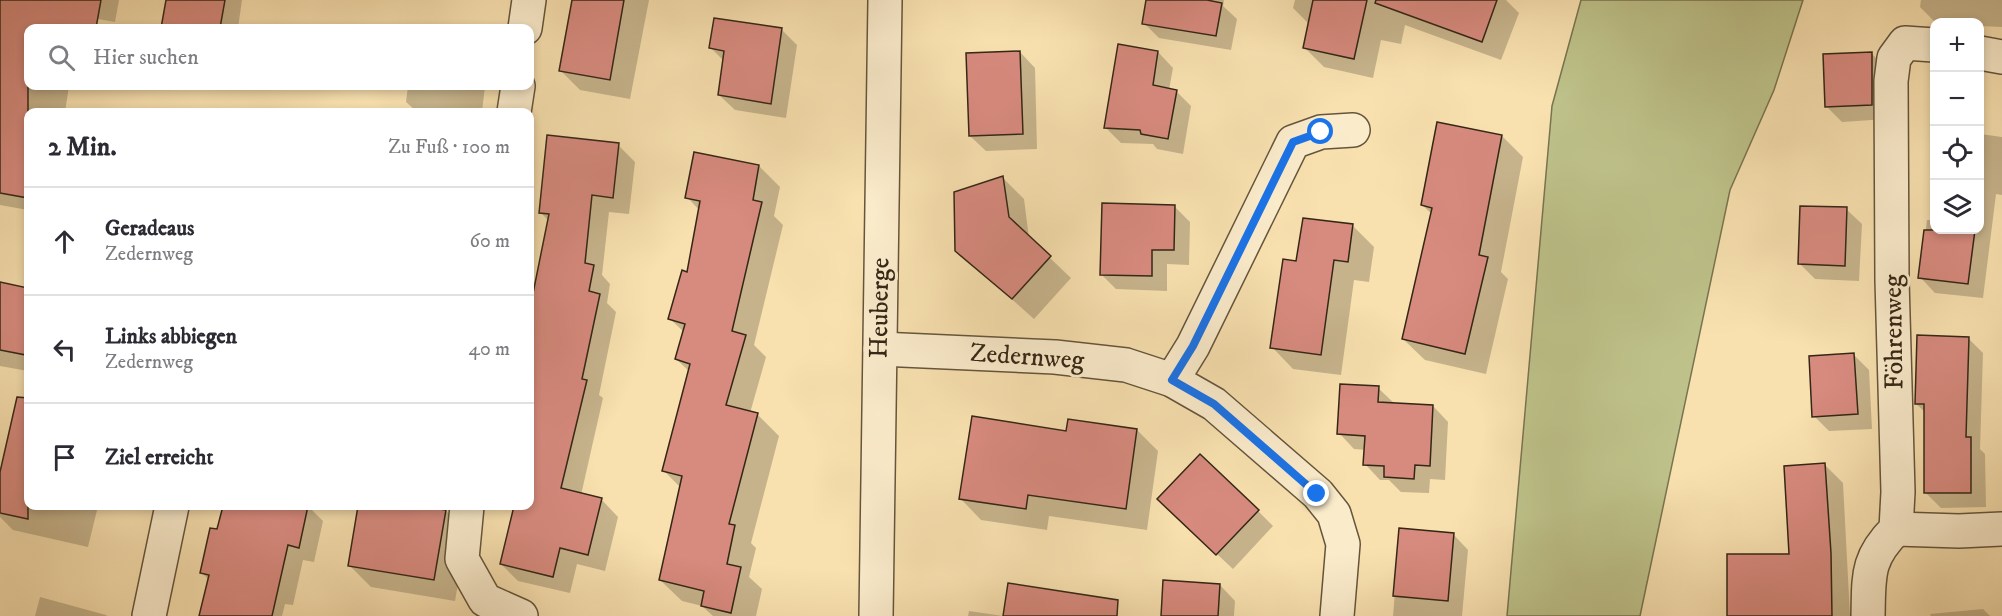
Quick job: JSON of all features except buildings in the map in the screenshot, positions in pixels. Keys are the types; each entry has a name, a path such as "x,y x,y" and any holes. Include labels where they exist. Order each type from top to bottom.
{"street":[{"path":"526,24 529,0"},
{"name":"Heuberge","path":"876,616 885,0"},
{"name":"Föhrenweg","path":"1896,529 1898,492 1892,280 1891,81 1894,58 1920,44"},
{"path":"1984,54 2002,57"},
{"path":"515,108 517,90"},
{"path":"1172,380 1193,346 1293,142 1321,132 1353,130"},
{"name":"Zedernweg","path":"880,350 1055,357 1126,365 1172,380 1214,404 1317,494 1334,514 1343,544 1337,616"},
{"path":"149,616 171,510"},
{"path":"467,510 462,559 485,600 521,616"},
{"path":"1868,616 1869,572 1879,546 1896,529 1959,531 2002,529"}],"green space":[{"path":"1581,0 1803,0 1774,90 1730,190 1640,616 1507,616 1552,106"}],"route":[{"path":"1317,494 1214,404 1172,380 1193,346 1293,142 1321,132"}]}
